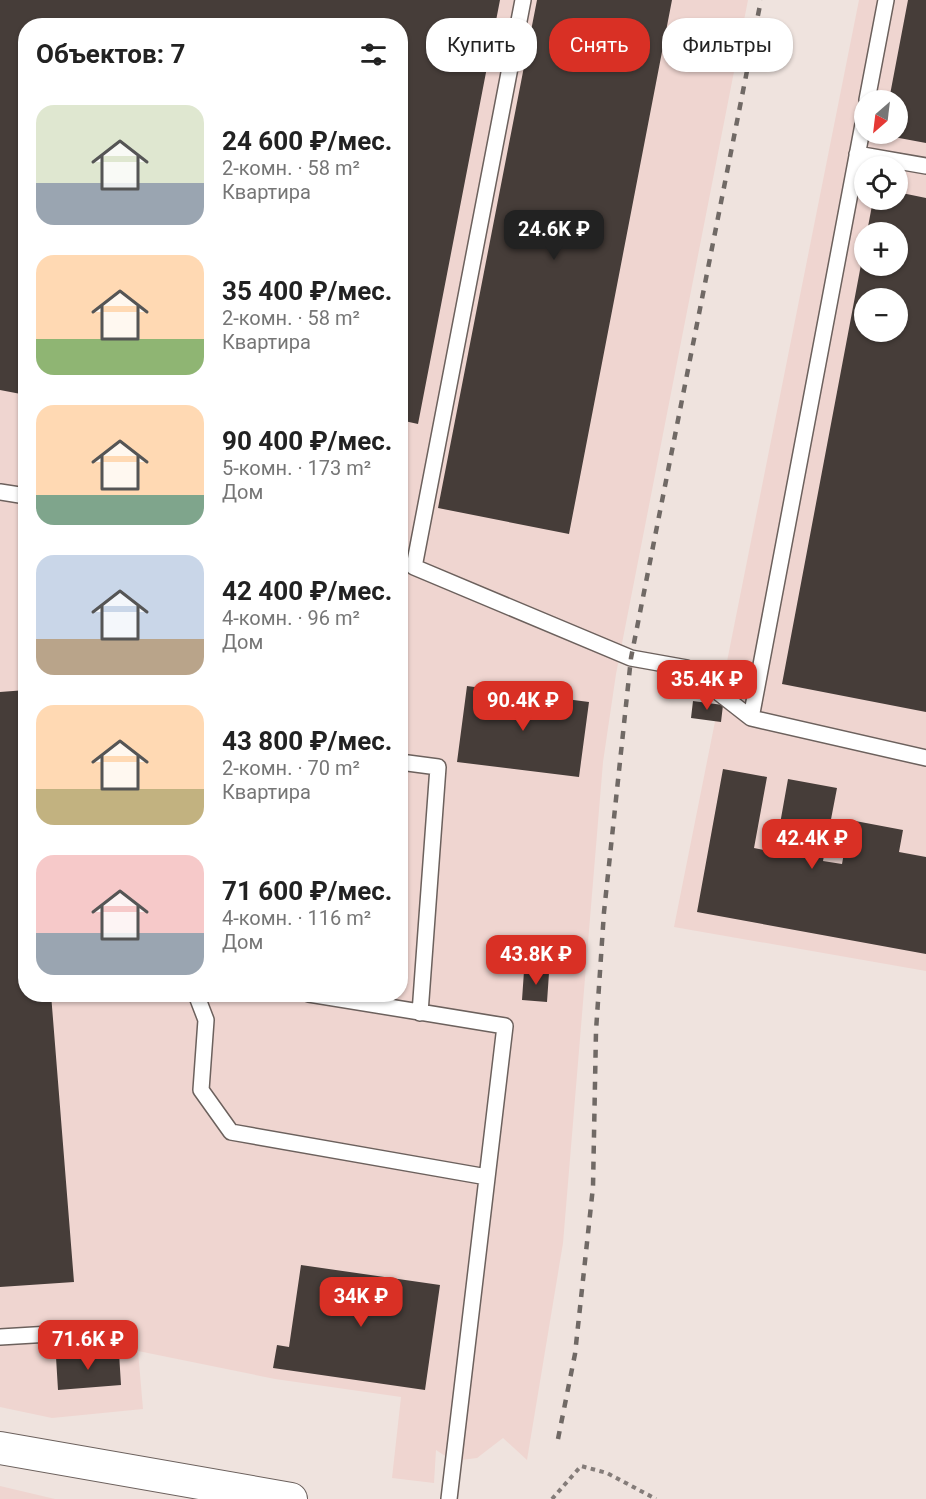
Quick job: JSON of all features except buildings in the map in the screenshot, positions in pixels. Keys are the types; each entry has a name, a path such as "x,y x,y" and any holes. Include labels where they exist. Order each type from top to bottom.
{"street":[{"path":"0,1448 291,1499"}],"lane":[{"path":"408,561 524,0"},
{"path":"869,90 886,0"},
{"path":"751,718 859,144"},
{"path":"857,154 926,166"},
{"path":"0,492 18,495"},
{"path":"408,566 631,658 687,668 751,718 926,758"},
{"path":"408,763 438,767 420,1013"},
{"path":"199,1002 206,1020 201,1090 231,1132 487,1177"},
{"path":"356,1002 506,1026 449,1499"},
{"path":"0,1337 67,1333"}],"path":[{"path":"552,1499 581,1466 608,1473 656,1499"}],"shaded area":[{"path":"0,0 748,0 744,18 662,18 662,72 734,72 616,674 603,762 563,1243 527,1460 503,1438 477,1458 453,1461 436,1450 434,1483 392,1478 401,1397 275,1379 138,1351 143,1409 52,1418 0,1407"},
{"path":"859,0 926,0 926,971 674,927"},
{"path":"0,1486 55,1499 0,1499"}],"railway":[{"path":"558,1439 575,1354 593,1187 596,1031 604,912 631,658 761,0"}]}
